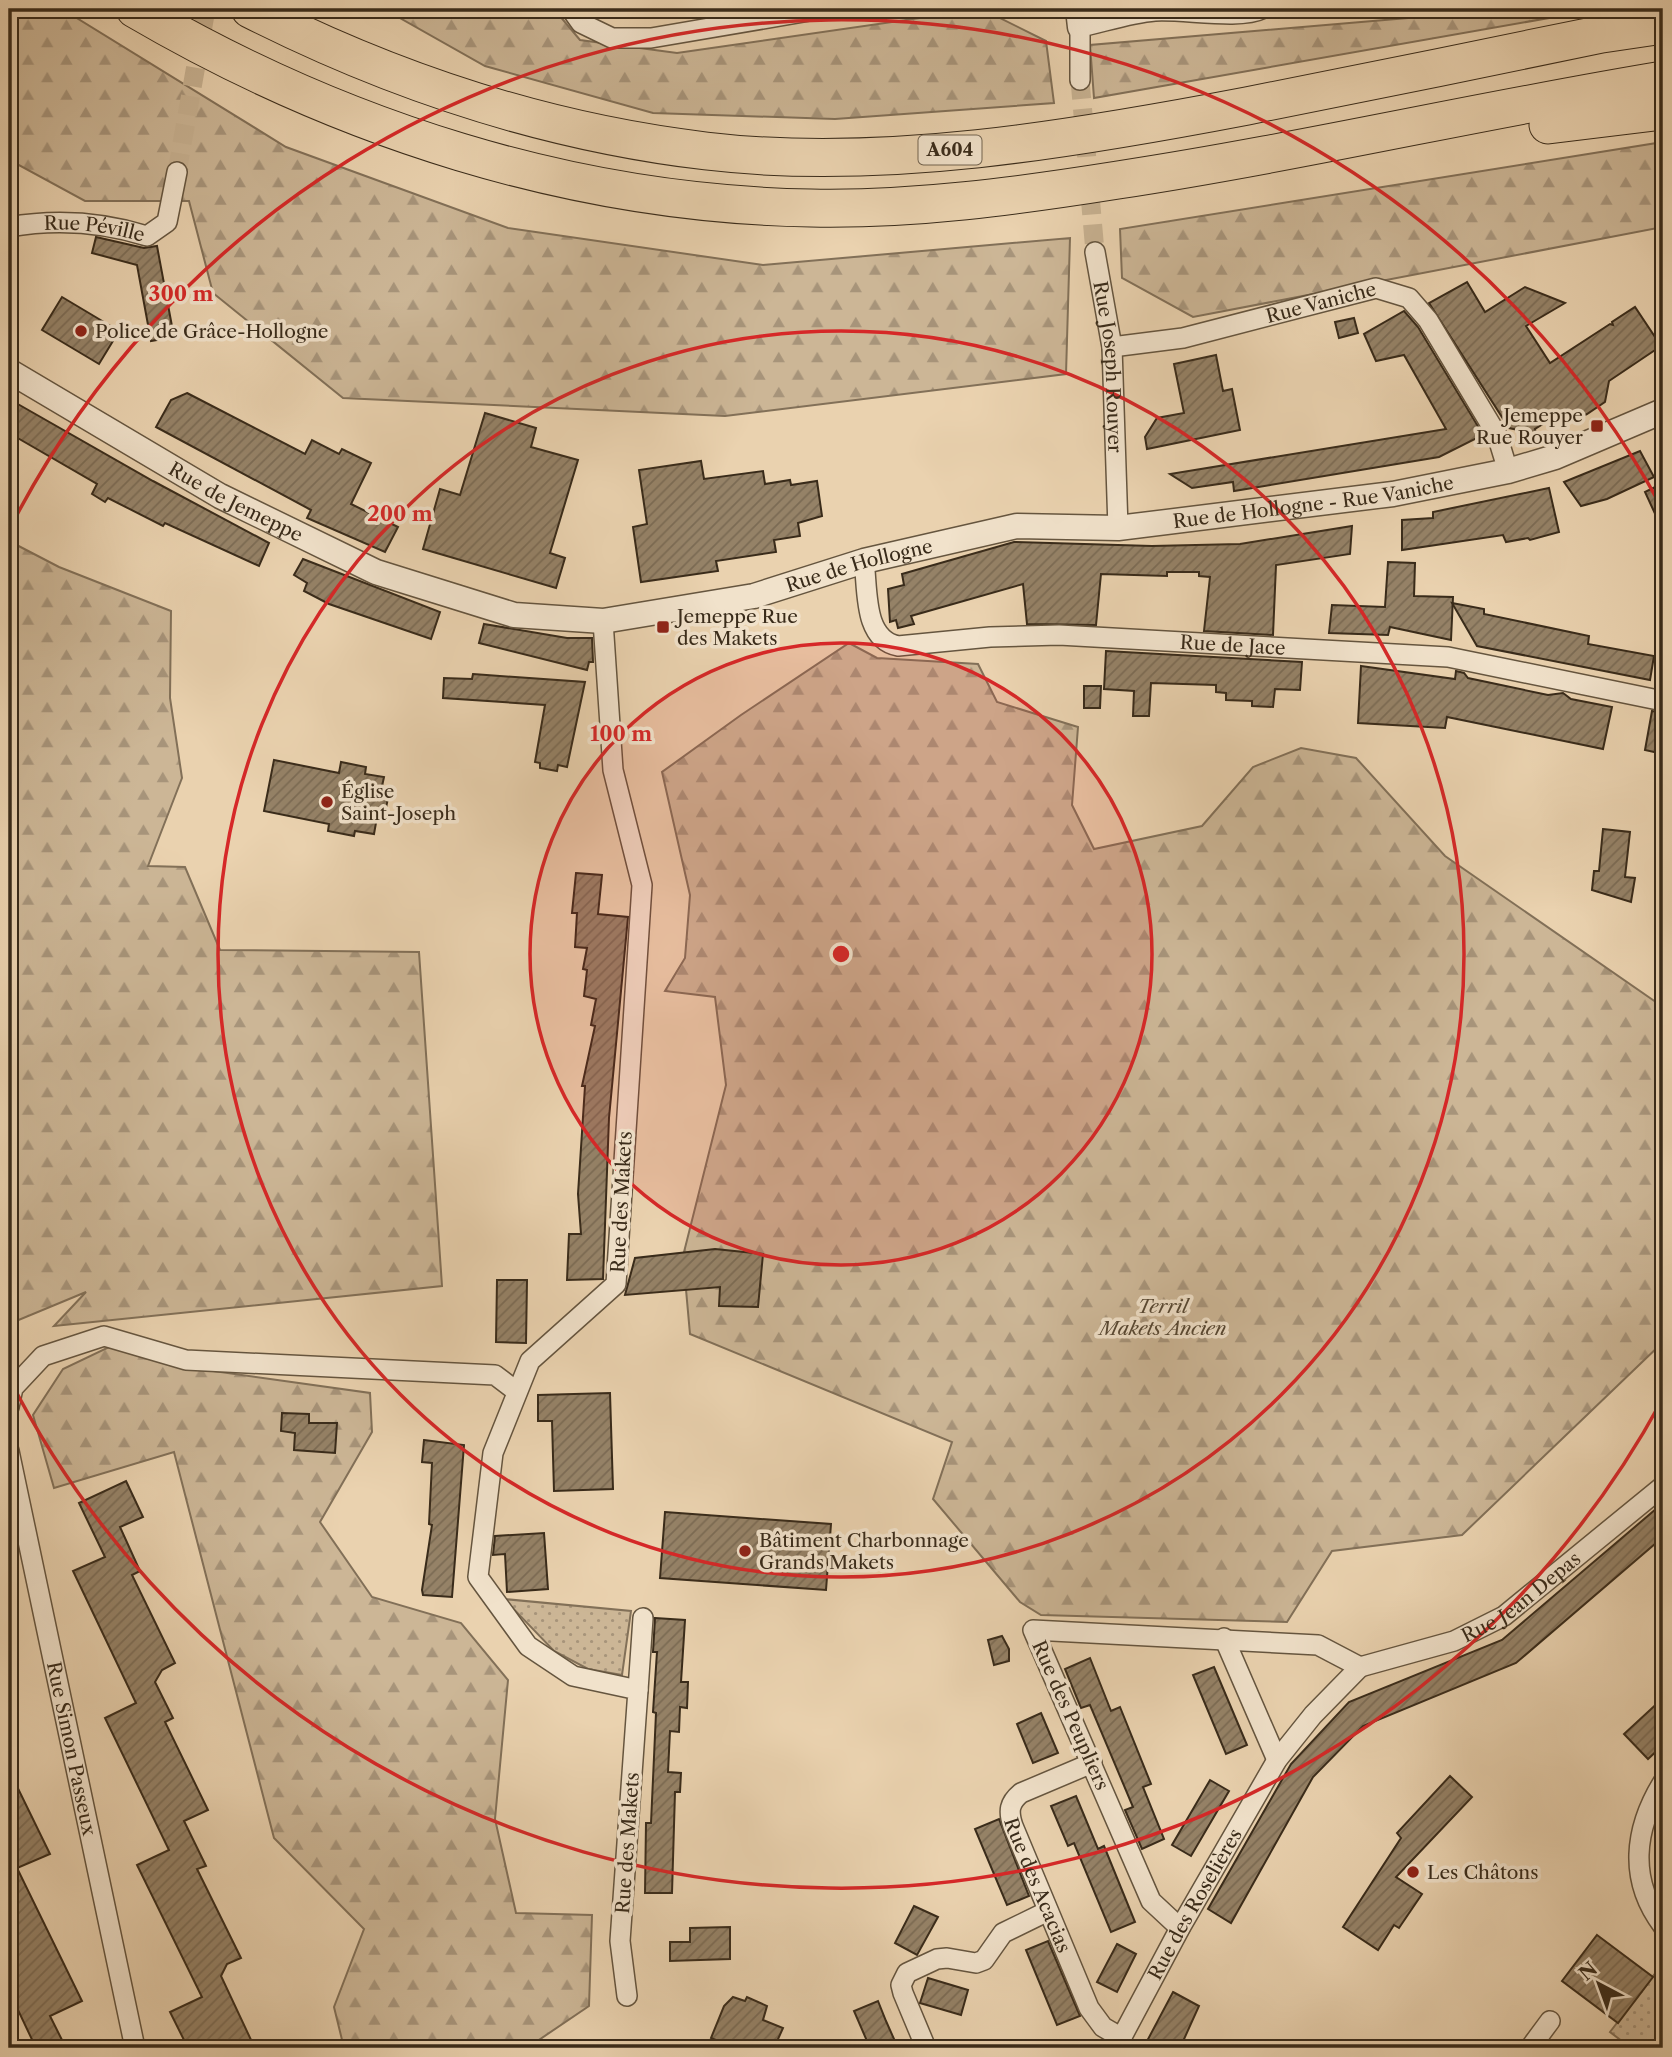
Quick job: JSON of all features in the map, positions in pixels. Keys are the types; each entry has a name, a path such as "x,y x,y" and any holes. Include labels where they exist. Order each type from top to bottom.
{"highway":[{"path":"135,9 196,45 296,93 398,133 498,163 602,188 710,203 813,208 994,198 1287,151 1663,80"},
{"name":"A604","path":"250,9 316,42 413,83 508,112 634,141 710,151 810,155 908,154 1014,144 1143,126 1602,34 1663,25"},
{"path":"1287,151 1340,160 1584,118 1663,111"}],"street":[{"path":"571,9 581,23 612,38 651,38 821,9"},
{"path":"1080,80 1079,18 1185,9 1251,14 1262,9"},
{"name":"Rue Péville","path":"9,227 30,223 81,223 125,229 147,236 167,222 177,172"},
{"name":"Rue Joseph Rouyer","path":"1094,251 1112,347 1114,481 1118,528"},
{"name":"Rue Vaniche","path":"1112,347 1183,338 1376,288 1409,298 1428,320 1497,435 1508,471"},
{"name":"Rue de Jemeppe","path":"9,371 220,496 376,572 478,606"},
{"path":"1508,471 1555,457 1662,411"},
{"name":"Rue de Hollogne - Rue Vaniche","path":"1118,528 1393,494 1508,471"},
{"name":"Rue de Hollogne","path":"478,606 547,620 603,621 754,596 864,561 1017,527 1118,528"},
{"name":"Rue de Jace","path":"864,561 874,630 887,644 898,646 990,637 1059,635 1448,657 1663,701"},
{"name":"Rue des Makets","path":"603,621 613,771 642,885 616,1284 530,1361 492,1453 478,1577 528,1646 573,1676 638,1690"},
{"path":"9,1407 13,1388 43,1356 104,1336 186,1360 495,1376 516,1391"},
{"name":"Rue Simon Passeux","path":"9,1451 135,2048"},
{"name":"Rue Jean Depas","path":"1360,1667 1454,1641 1504,1616 1663,1486"},
{"name":"Rue des Makets","path":"627,1996 620,1941 643,1618"},
{"name":"Rue des Peupliers","path":"1180,1928 1151,1901 1033,1630 1224,1638"},
{"path":"1277,1760 1224,1638 1318,1645 1360,1667"},
{"name":"Rue des Roselières","path":"1119,2043 1180,1928 1277,1760 1313,1715 1360,1667"},
{"name":"Rue des Acacias","path":"1092,1763 1021,1793 1013,1800 1009,1810 1089,2007 1119,2043"},
{"path":"1661,1917 1638,1870 1638,1846 1645,1817 1663,1782"},
{"path":"926,2048 901,1985 907,1973 937,1959 976,1963 984,1960 1003,1933 1048,1911"},
{"path":"1530,2048 1550,2021"}],"green space":[{"path":"9,9 62,9 286,147 508,228 763,265 1070,238 1066,374 725,416 343,398 213,293 189,201 85,201 15,163 9,153"},
{"path":"384,9 554,9 580,40 677,53 982,9 1046,41 1054,103 835,119 653,113 485,66"},
{"path":"1429,9 1600,9 1094,98 1090,45 1408,18"},
{"path":"1663,142 1663,227 1193,317 1122,278 1120,229"},
{"path":"9,541 59,567 171,611 170,698 182,778 148,866 185,867 220,950 419,952 442,1286 54,1326 86,1292 9,1324"},
{"name":"Terril Makets Ancien","path":"849,643 877,658 978,664 997,702 1078,727 1072,805 1094,849 1202,826 1253,767 1301,748 1356,758 1445,856 1663,1007 1663,1342 1462,1535 1332,1551 1287,1622 1041,1615 1020,1602 933,1499 952,1442 690,1334 683,1256 726,1085 715,997 665,991 685,958 690,895 662,772"},
{"path":"109,1347 185,1367 370,1393 372,1432 320,1522 372,1597 461,1623 508,1680 495,1819 516,1913 592,1915 589,2006 527,2048 344,2048 334,2007 364,1929 274,1838 174,1452 54,1488 33,1415 63,1369"},
{"path":"504,1599 631,1611 622,1675 588,1669 554,1651"},
{"path":"1657,1971 1663,1976 1663,2048 1631,2048 1610,2032"}],"building":[{"path":"96,237 144,248 157,246 174,337 151,341 137,265 92,253"},
{"path":"1467,282 1485,312 1525,287 1565,303 1526,326 1550,363 1610,324 1613,325 1612,322 1635,307 1661,346 1609,381 1605,402 1587,414 1576,419 1556,416 1535,429 1536,434 1509,428 1429,303"},
{"name":"Police de Grâce-Hollogne","path":"62,297 119,331 99,364 42,330"},
{"path":"1404,311 1418,327 1482,433 1477,438 1439,457 1234,491 1233,482 1192,488 1170,474 1446,429 1404,355 1376,361 1364,334"},
{"path":"1354,318 1358,333 1339,338 1335,322"},
{"path":"1216,355 1223,391 1232,389 1240,430 1147,449 1145,437 1157,418 1184,413 1174,364"},
{"path":"187,393 305,454 312,440 339,454 342,449 371,463 351,504 398,527 385,552 307,518 311,510 156,427 171,400"},
{"path":"9,399 269,543 259,566 165,523 163,526 108,498 105,502 92,494 97,484 9,433"},
{"path":"485,413 536,428 531,447 578,460 550,553 565,558 556,588 423,549 440,489 460,495"},
{"path":"1640,451 1654,477 1607,499 1581,506 1564,482"},
{"path":"701,461 704,479 763,471 765,484 790,480 791,485 817,481 822,516 798,523 800,536 774,540 776,552 716,561 718,571 641,582 633,527 647,524 639,470"},
{"path":"1663,483 1663,531 1645,492"},
{"path":"1549,488 1559,532 1530,540 1528,538 1506,542 1503,535 1402,550 1402,520 1433,518 1433,512"},
{"path":"1352,526 1350,554 1276,565 1273,635 1204,631 1210,577 1199,576 1199,572 1167,572 1167,576 1101,574 1096,625 1027,624 1023,584 911,616 914,624 898,628 896,620 890,622 888,589 904,585 902,574 1014,542 1152,546 1240,544"},
{"path":"303,559 440,612 431,639 329,604 304,591 307,583 294,575"},
{"path":"1388,562 1415,563 1414,596 1453,597 1451,640 1390,627 1388,635 1329,633 1332,605 1385,607"},
{"path":"1452,603 1484,609 1484,614 1589,636 1588,644 1654,656 1650,680 1477,646"},
{"path":"484,624 567,638 592,638 593,662 589,662 587,670 479,643"},
{"path":"1106,651 1302,662 1300,690 1275,689 1273,707 1252,706 1252,701 1226,700 1226,693 1216,692 1216,685 1151,683 1149,716 1133,716 1134,691 1104,689"},
{"path":"1361,666 1455,679 1456,671 1464,673 1468,678 1548,695 1563,693 1571,699 1612,707 1603,749 1447,717 1445,728 1358,723"},
{"path":"473,674 585,682 567,767 558,765 557,771 540,768 540,763 535,762 545,705 443,698 444,678 472,679"},
{"path":"1084,686 1101,686 1100,708 1084,708"},
{"path":"1652,711 1663,713 1663,754 1645,750"},
{"name":"Église Saint-Joseph","path":"274,760 339,773 341,762 366,767 365,774 384,777 381,791 389,793 384,818 377,817 374,834 355,831 354,836 328,831 329,824 264,811"},
{"path":"1603,829 1630,832 1625,877 1635,878 1631,902 1592,890 1594,871 1599,871"},
{"path":"576,873 602,875 598,914 628,917 609,1118 603,1279 567,1280 569,1234 581,1234 578,1194 585,1086 582,1086 595,1026 591,1025 596,999 584,996 587,970 583,969 587,948 575,947 577,913 572,913"},
{"path":"715,1249 763,1254 758,1307 719,1306 720,1287 625,1295 635,1258"},
{"path":"497,1280 527,1280 526,1343 496,1342"},
{"path":"610,1393 613,1489 554,1491 552,1421 538,1421 538,1395"},
{"path":"282,1413 309,1414 309,1423 337,1423 335,1453 294,1450 295,1433 281,1431"},
{"path":"424,1440 464,1445 452,1597 423,1595 422,1590 432,1525 429,1524 432,1463 422,1462"},
{"path":"126,1481 143,1517 120,1527 140,1571 132,1575 175,1663 162,1670 155,1682 173,1718 165,1722 208,1810 184,1821 206,1866 197,1869 241,1958 227,1964 221,1976 252,2042 239,2048 188,2048 170,2012 202,1997 137,1865 169,1850 105,1718 136,1703 73,1571 105,1557 79,1503"},
{"path":"1663,1503 1663,1537 1516,1663 1363,1726 1313,1777 1231,1923 1208,1909 1291,1764 1349,1702 1502,1640"},
{"name":"Bâtiment Charbonnage Grands Makets","path":"665,1512 831,1524 826,1590 660,1578"},
{"path":"544,1533 548,1589 507,1592 505,1554 493,1555 495,1536"},
{"path":"655,1618 685,1620 681,1682 688,1682 687,1708 680,1707 679,1732 670,1731 668,1772 681,1773 680,1792 675,1792 672,1893 645,1893 646,1823 651,1823 656,1713 653,1712 657,1652 653,1652"},
{"path":"1002,1636 1009,1649 1009,1661 994,1665 988,1640"},
{"path":"1090,1658 1111,1711 1120,1707 1151,1784 1143,1787 1164,1839 1142,1849 1125,1810 1133,1807 1090,1705 1081,1708 1065,1669"},
{"path":"1214,1667 1247,1745 1226,1754 1193,1675"},
{"path":"1663,1698 1663,1745 1648,1759 1624,1734"},
{"path":"1041,1713 1058,1753 1033,1763 1017,1724"},
{"path":"9,1770 50,1854 17,1868 82,2001 50,2016 66,2048 36,2048 9,1991"},
{"path":"1450,1776 1472,1797 1396,1877 1422,1894 1399,1928 1394,1925 1378,1950 1343,1927 1401,1838 1397,1833"},
{"path":"1210,1780 1229,1791 1191,1856 1172,1845"},
{"path":"1076,1796 1098,1849 1104,1846 1135,1922 1111,1932 1074,1843 1068,1846 1051,1806"},
{"path":"999,1819 1029,1896 1007,1905 975,1829"},
{"path":"914,1906 938,1917 917,1955 895,1943"},
{"path":"730,1927 730,1959 670,1961 670,1942 690,1942 690,1928"},
{"path":"1597,1935 1653,1977 1618,2023 1562,1981"},
{"path":"1048,1941 1080,2016 1057,2025 1026,1950"},
{"path":"1117,1944 1136,1954 1117,1992 1097,1982"},
{"path":"928,1978 968,1990 961,2015 920,2003"},
{"path":"1173,1992 1199,2006 1180,2048 1158,2048 1146,2043"},
{"path":"733,1997 745,2001 747,1997 767,2006 763,2020 783,2028 774,2048 735,2048 711,2038 724,2006"},
{"path":"878,2001 898,2048 870,2048 854,2011"}],"tunnel":[{"path":"177,172 206,9"},
{"path":"1080,80 1095,252"}],"place":[{"name":"Police de Grâce-Hollogne","path":"81,331"},
{"name":"Jemeppe Rue Rouyer","path":"1597,426"},
{"name":"Jemeppe Rue des Makets","path":"663,627"},
{"name":"Église Saint-Joseph","path":"327,802"},
{"name":"Bâtiment Charbonnage Grands Makets","path":"745,1551"},
{"name":"Les Châtons","path":"1413,1872"}]}
